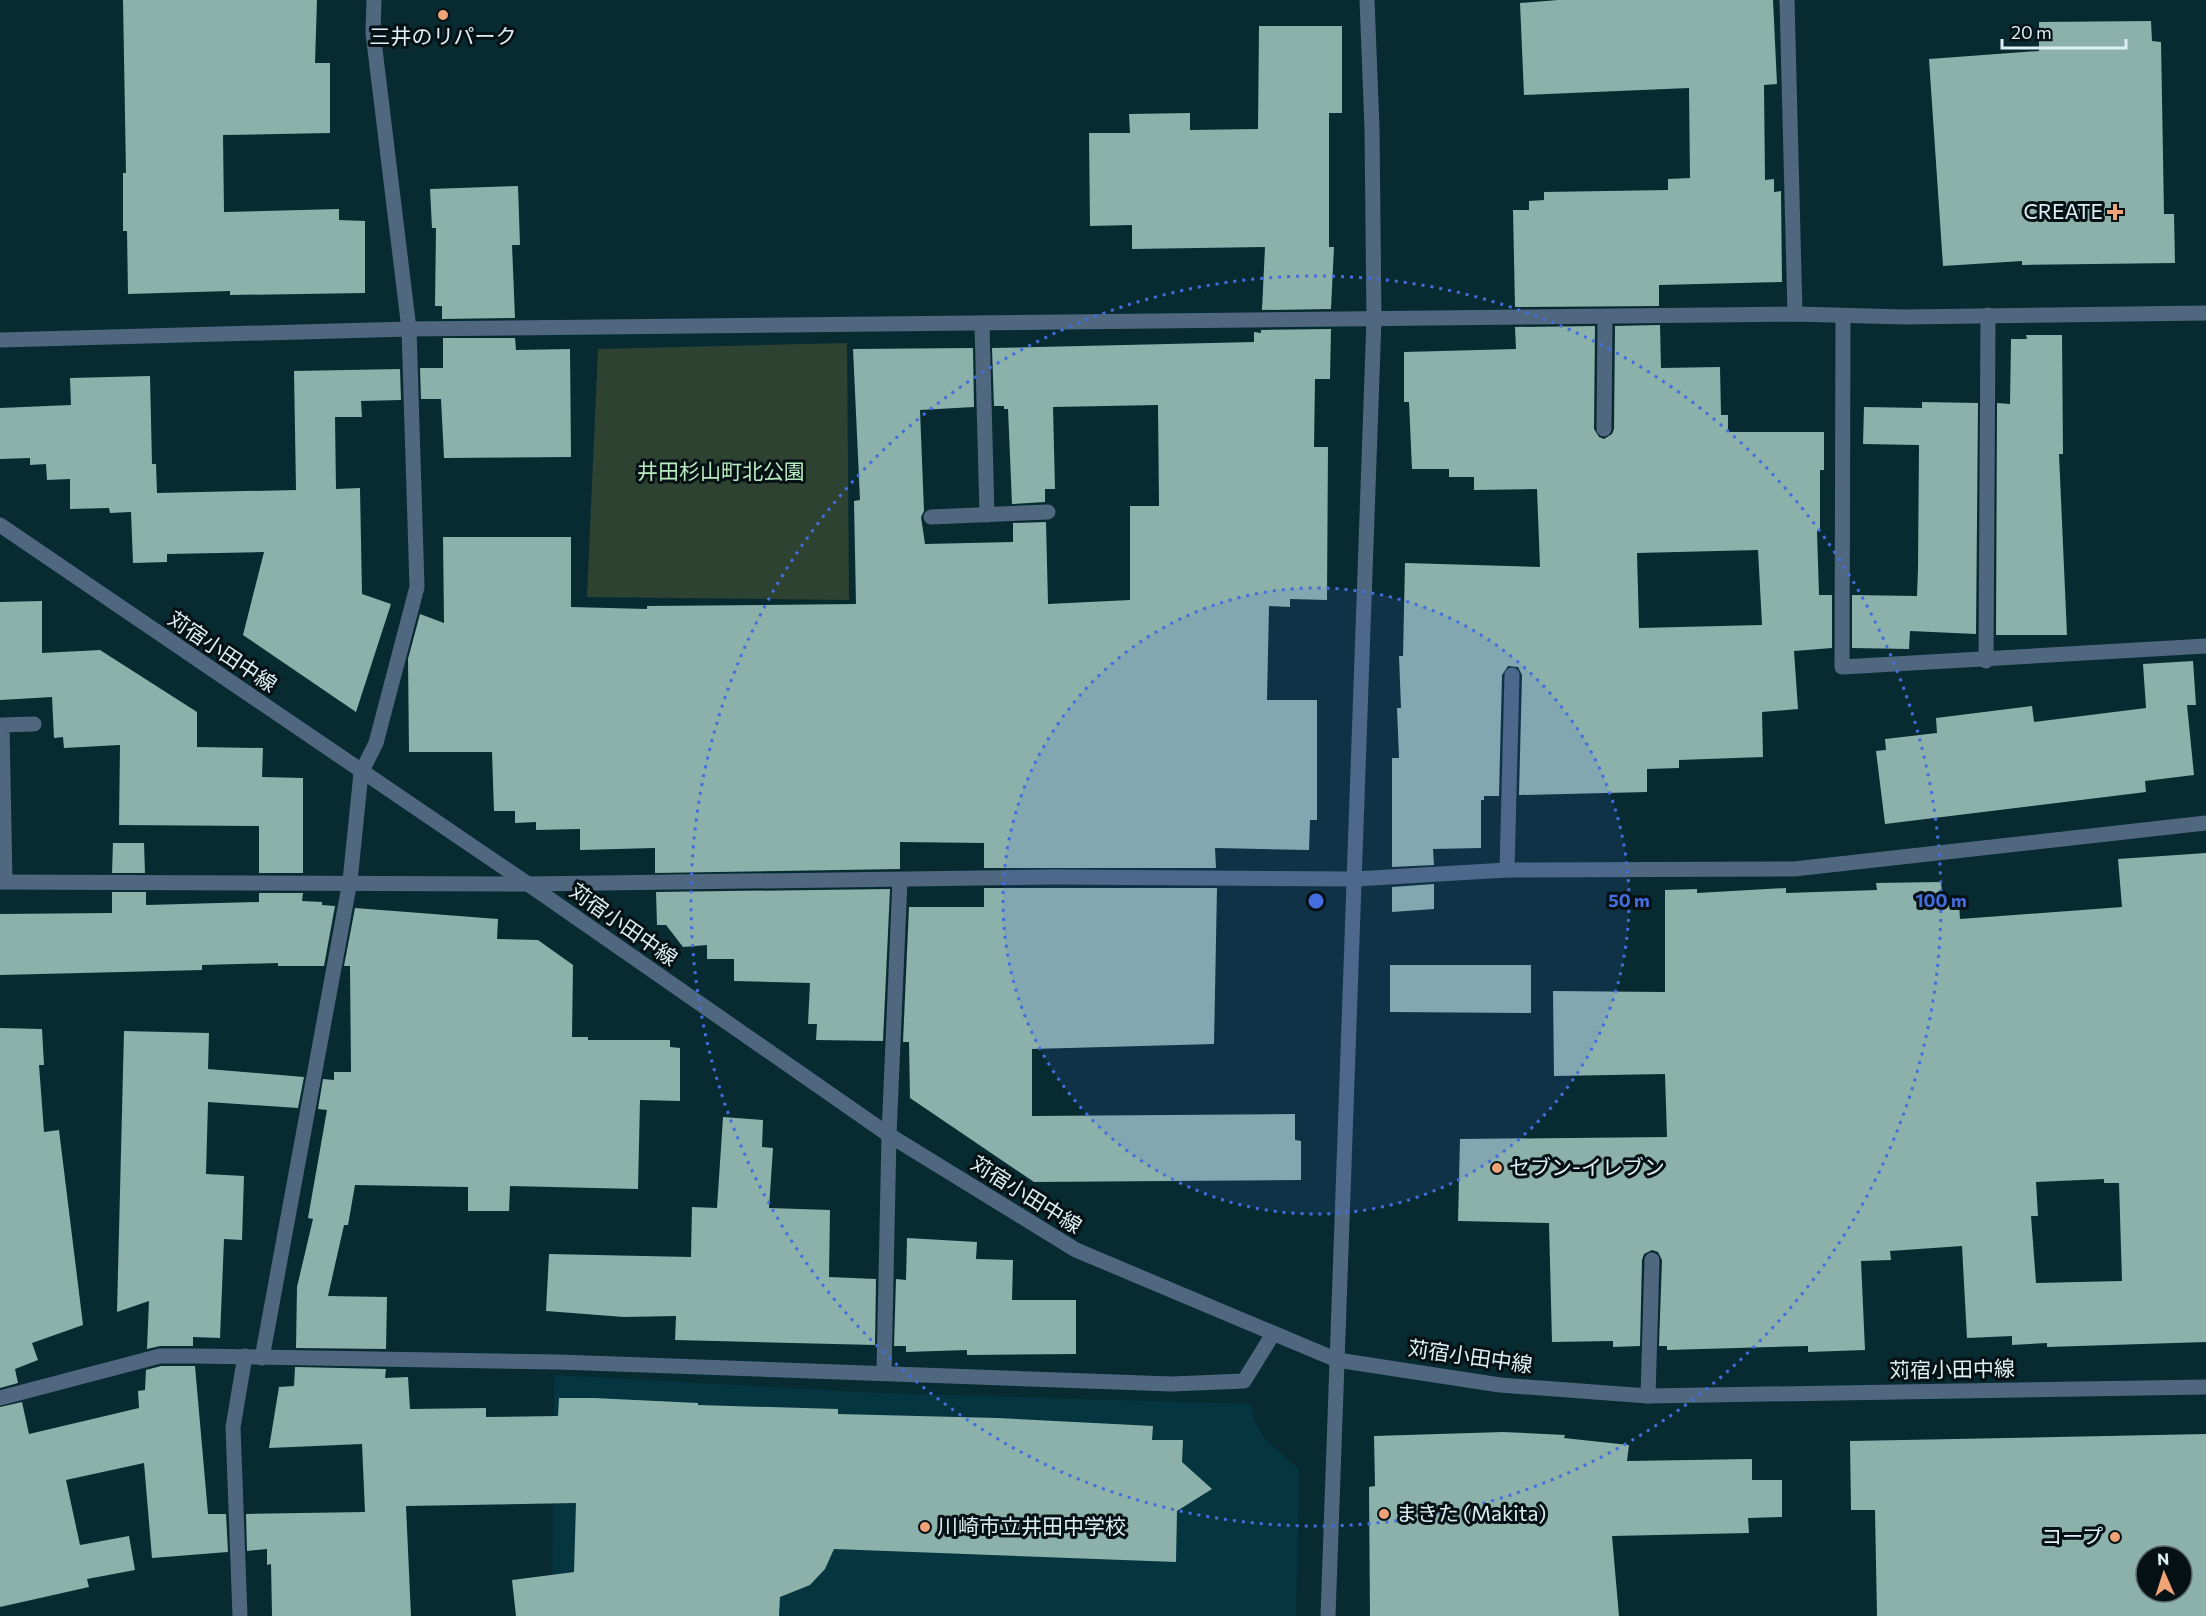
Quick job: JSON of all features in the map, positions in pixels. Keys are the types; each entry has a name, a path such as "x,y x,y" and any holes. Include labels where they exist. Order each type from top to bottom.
{"street":[{"path":"262,1358 350,881 361,773 376,743 417,587 409,329 373,33 374,0"},
{"path":"1328,1616 1356,879 1374,319 1372,128 1367,0"},
{"path":"1787,0 1795,314"},
{"path":"0,340 409,329 982,325 1795,314 1843,316 2206,313"},
{"path":"1986,661 1988,315"},
{"path":"1843,316 1842,667 1986,661 2206,646"},
{"path":"1604,429 1605,317"},
{"path":"982,325 987,515"},
{"path":"931,518 1048,512"},
{"name":"苅宿小田中線","path":"0,525 361,773 528,884 889,1135 1076,1251 1337,1360 1500,1385 1648,1396 2206,1387"},
{"path":"1507,870 1512,675"},
{"path":"34,724 2,725 2,882 350,881 528,884 1055,877 1356,879 1507,870 1794,869 2206,823"},
{"path":"884,1373 889,1135 900,880"},
{"path":"1648,1396 1653,1260"},
{"path":"0,1398 160,1356 559,1362 1172,1384 1244,1381 1273,1334"},
{"path":"240,1616 233,1427 244,1356"}],"shaded area":[{"name":"川崎市立井田中学校","path":"554,1375 880,1393 1250,1404 1254,1421 1265,1439 1299,1469 1296,1616 552,1616"}],"green space":[{"name":"井田杉山町北公園","path":"847,343 849,600 587,597 598,349"}],"building":[{"path":"123,0 317,0 315,63 330,63 330,133 223,135 224,212 339,209 339,220 365,221 365,293 230,295 230,291 128,294 127,231 123,231 123,173 126,173"},
{"path":"1558,0 1773,0 1777,84 1764,85 1765,180 1774,179 1774,192 1781,191 1782,282 1659,285 1659,306 1515,307 1513,210 1529,210 1529,201 1544,200 1544,192 1668,190 1668,179 1690,178 1689,88 1524,95 1520,3"},
{"path":"2151,21 2152,41 2161,42 2164,214 2174,214 2175,263 2022,265 2022,261 1943,266 1929,59 2039,51 2039,22"},
{"path":"1259,26 1342,26 1342,113 1329,113 1329,247 1334,247 1331,309 1262,310 1265,247 1132,249 1132,225 1090,226 1089,133 1130,133 1129,114 1190,113 1190,130 1258,129"},
{"path":"518,186 520,245 512,245 515,318 442,319 442,306 435,306 436,228 432,228 430,189"},
{"path":"1660,325 1661,368 1720,367 1721,415 1728,415 1728,432 1824,432 1824,470 1820,470 1820,531 1817,531 1819,595 1832,595 1832,648 1794,651 1798,709 1762,712 1763,757 1679,760 1679,768 1647,769 1647,792 1519,795 1522,675 1518,667 1508,666 1502,675 1499,796 1484,796 1484,800 1481,800 1481,848 1433,849 1434,865 1392,867 1392,758 1399,758 1397,708 1401,708 1399,656 1403,656 1405,563 1540,567 1537,489 1474,490 1474,477 1449,477 1449,469 1412,469 1409,402 1404,402 1404,352 1516,349 1515,327 1595,326 1594,429 1599,437 1604,439 1612,434 1614,429 1615,326","holes":["1758,550 1762,625 1639,628 1637,553"]},
{"path":"1331,329 1330,379 1315,379 1314,447 1328,447 1327,600 1290,599 1290,607 1269,606 1267,700 1317,700 1317,820 1310,820 1309,850 1215,848 1216,868 984,868 984,843 900,842 900,869 655,873 655,848 580,850 580,829 536,830 536,822 515,823 515,811 494,811 492,752 409,752 408,659 420,614 444,623 443,537 571,537 571,607 647,609 647,606 856,604 854,501 860,500 853,349 973,348 974,407 920,410 924,511 921,517 925,544 1013,542 1013,523 1046,522 1048,604 1130,600 1130,506 1159,506 1158,405 1053,407 1055,489 1045,489 1045,502 1012,504 1008,409 1004,409 1004,406 994,406 992,348 1254,342 1254,332 1261,333 1261,330"},
{"path":"2026,335 2062,335 2063,454 2059,454 2067,635 1996,635 1997,403 2010,404 2011,339 2027,339"},
{"path":"443,338 515,338 516,350 570,349 571,457 444,458 441,399 421,399 420,368 443,368"},
{"path":"400,369 401,400 361,401 362,417 335,417 336,489 360,488 362,594 391,604 356,712 243,635 264,552 167,554 167,562 133,563 131,512 110,513 109,508 70,509 70,479 47,480 46,464 30,465 30,458 0,459 0,408 71,405 70,378 150,376 152,464 156,464 157,493 296,490 294,371"},
{"path":"1922,402 1978,403 1976,634 1910,631 1909,649 1852,648 1852,595 1917,596 1919,445 1863,444 1864,407 1922,408"},
{"path":"42,601 42,653 100,650 197,712 197,747 263,748 262,777 303,778 303,873 259,873 259,826 119,825 120,745 64,748 63,737 54,738 52,697 0,700 0,602"},
{"path":"2193,661 2196,705 2187,705 2194,775 2145,781 2146,792 1885,824 1876,751 1886,750 1885,739 1937,733 1936,718 2032,706 2034,722 2146,708 2143,664"},
{"path":"113,843 144,843 145,873 112,873"},
{"path":"2206,853 2206,1342 2047,1347 2047,1343 2012,1345 2012,1336 1967,1338 1962,1246 1890,1251 1891,1260 1861,1261 1865,1350 1808,1352 1808,1346 1667,1350 1667,1346 1659,1346 1662,1260 1658,1252 1652,1250 1644,1254 1642,1260 1640,1346 1613,1347 1613,1341 1552,1342 1549,1223 1458,1221 1460,1139 1667,1137 1665,1074 1554,1076 1553,991 1665,992 1665,890 1697,889 1697,893 1786,888 1786,893 1877,890 1876,883 1941,882 1943,903 1959,902 1960,919 2122,907 2118,859","holes":["2104,1179 2104,1183 2119,1183 2122,1281 2036,1283 2031,1216 2038,1216 2036,1182"]},
{"path":"1434,884 1434,909 1392,912 1392,887"},
{"path":"984,888 1217,888 1214,1044 1032,1049 1032,1116 1295,1114 1295,1140 1301,1141 1301,1180 1034,1182 910,1098 909,1042 903,1042 909,907 984,907"},
{"path":"890,889 883,1041 816,1040 817,1024 808,1024 810,983 734,981 734,959 707,959 707,945 683,947 666,925 657,925 656,892"},
{"path":"112,892 146,892 146,905 259,902 259,893 303,893 302,901 322,902 322,905 335,906 324,966 278,966 278,963 202,965 202,970 0,975 0,914 112,913"},
{"path":"355,908 498,919 497,939 538,940 573,965 572,1037 588,1037 588,1040 670,1040 670,1047 680,1048 680,1101 640,1100 638,1189 510,1186 509,1211 468,1211 468,1187 355,1185 348,1225 344,1225 328,1296 387,1297 386,1349 296,1348 297,1287 313,1219 308,1218 327,1110 318,1109 323,1079 334,1080 334,1072 351,1072 350,966 344,966"},
{"path":"1390,965 1531,965 1531,1013 1390,1012"},
{"path":"0,1028 42,1029 44,1065 39,1065 44,1132 59,1130 83,1325 32,1343 38,1360 15,1369 18,1383 0,1388"},
{"path":"124,1031 209,1033 208,1069 304,1077 298,1108 208,1102 206,1174 244,1176 242,1240 224,1239 220,1338 193,1337 193,1346 160,1346 147,1349 149,1301 117,1312"},
{"path":"723,1117 763,1120 762,1147 773,1148 769,1208 830,1210 829,1277 876,1279 875,1345 675,1340 676,1316 624,1317 546,1311 549,1254 691,1257 692,1207 717,1208"},
{"path":"907,1238 977,1242 976,1259 1013,1260 1012,1300 1076,1300 1076,1354 967,1355 967,1350 906,1352 906,1346 894,1346 896,1279 906,1280"},
{"path":"161,1366 195,1366 208,1514 226,1514 228,1552 152,1558 144,1463 66,1480 80,1545 129,1536 135,1570 87,1579 89,1587 0,1607 0,1407 22,1402 29,1434 139,1408 138,1391 145,1390 146,1370"},
{"name":"川崎市立井田中学校","path":"295,1367 386,1369 385,1378 408,1377 410,1409 486,1408 486,1417 558,1416 559,1398 594,1398 698,1403 698,1405 838,1409 838,1414 998,1418 1153,1426 1152,1440 1183,1440 1182,1462 1212,1489 1177,1511 1176,1562 834,1549 825,1569 810,1585 780,1597 779,1616 516,1616 512,1580 574,1572 576,1503 406,1506 411,1616 272,1616 271,1564 267,1565 267,1549 247,1551 246,1514 365,1512 362,1444 269,1448 279,1387 294,1386"},
{"path":"1503,1432 1565,1435 1564,1438 1629,1445 1627,1461 1752,1459 1752,1480 1782,1480 1782,1517 1748,1518 1749,1533 1612,1536 1619,1616 1370,1616 1369,1487 1375,1486 1374,1436"},
{"path":"2206,1434 2206,1616 1877,1616 1875,1510 1851,1510 1850,1441"}],"place":[{"name":"三井のリパーク","path":"443,15"},
{"name":"CREATE","path":"2115,212"},
{"name":"セブン-イレブン","path":"1497,1168"},
{"name":"まきた (Makita)","path":"1384,1514"},
{"name":"川崎市立井田中学校","path":"925,1527"},
{"name":"コープ","path":"2115,1537"}]}
